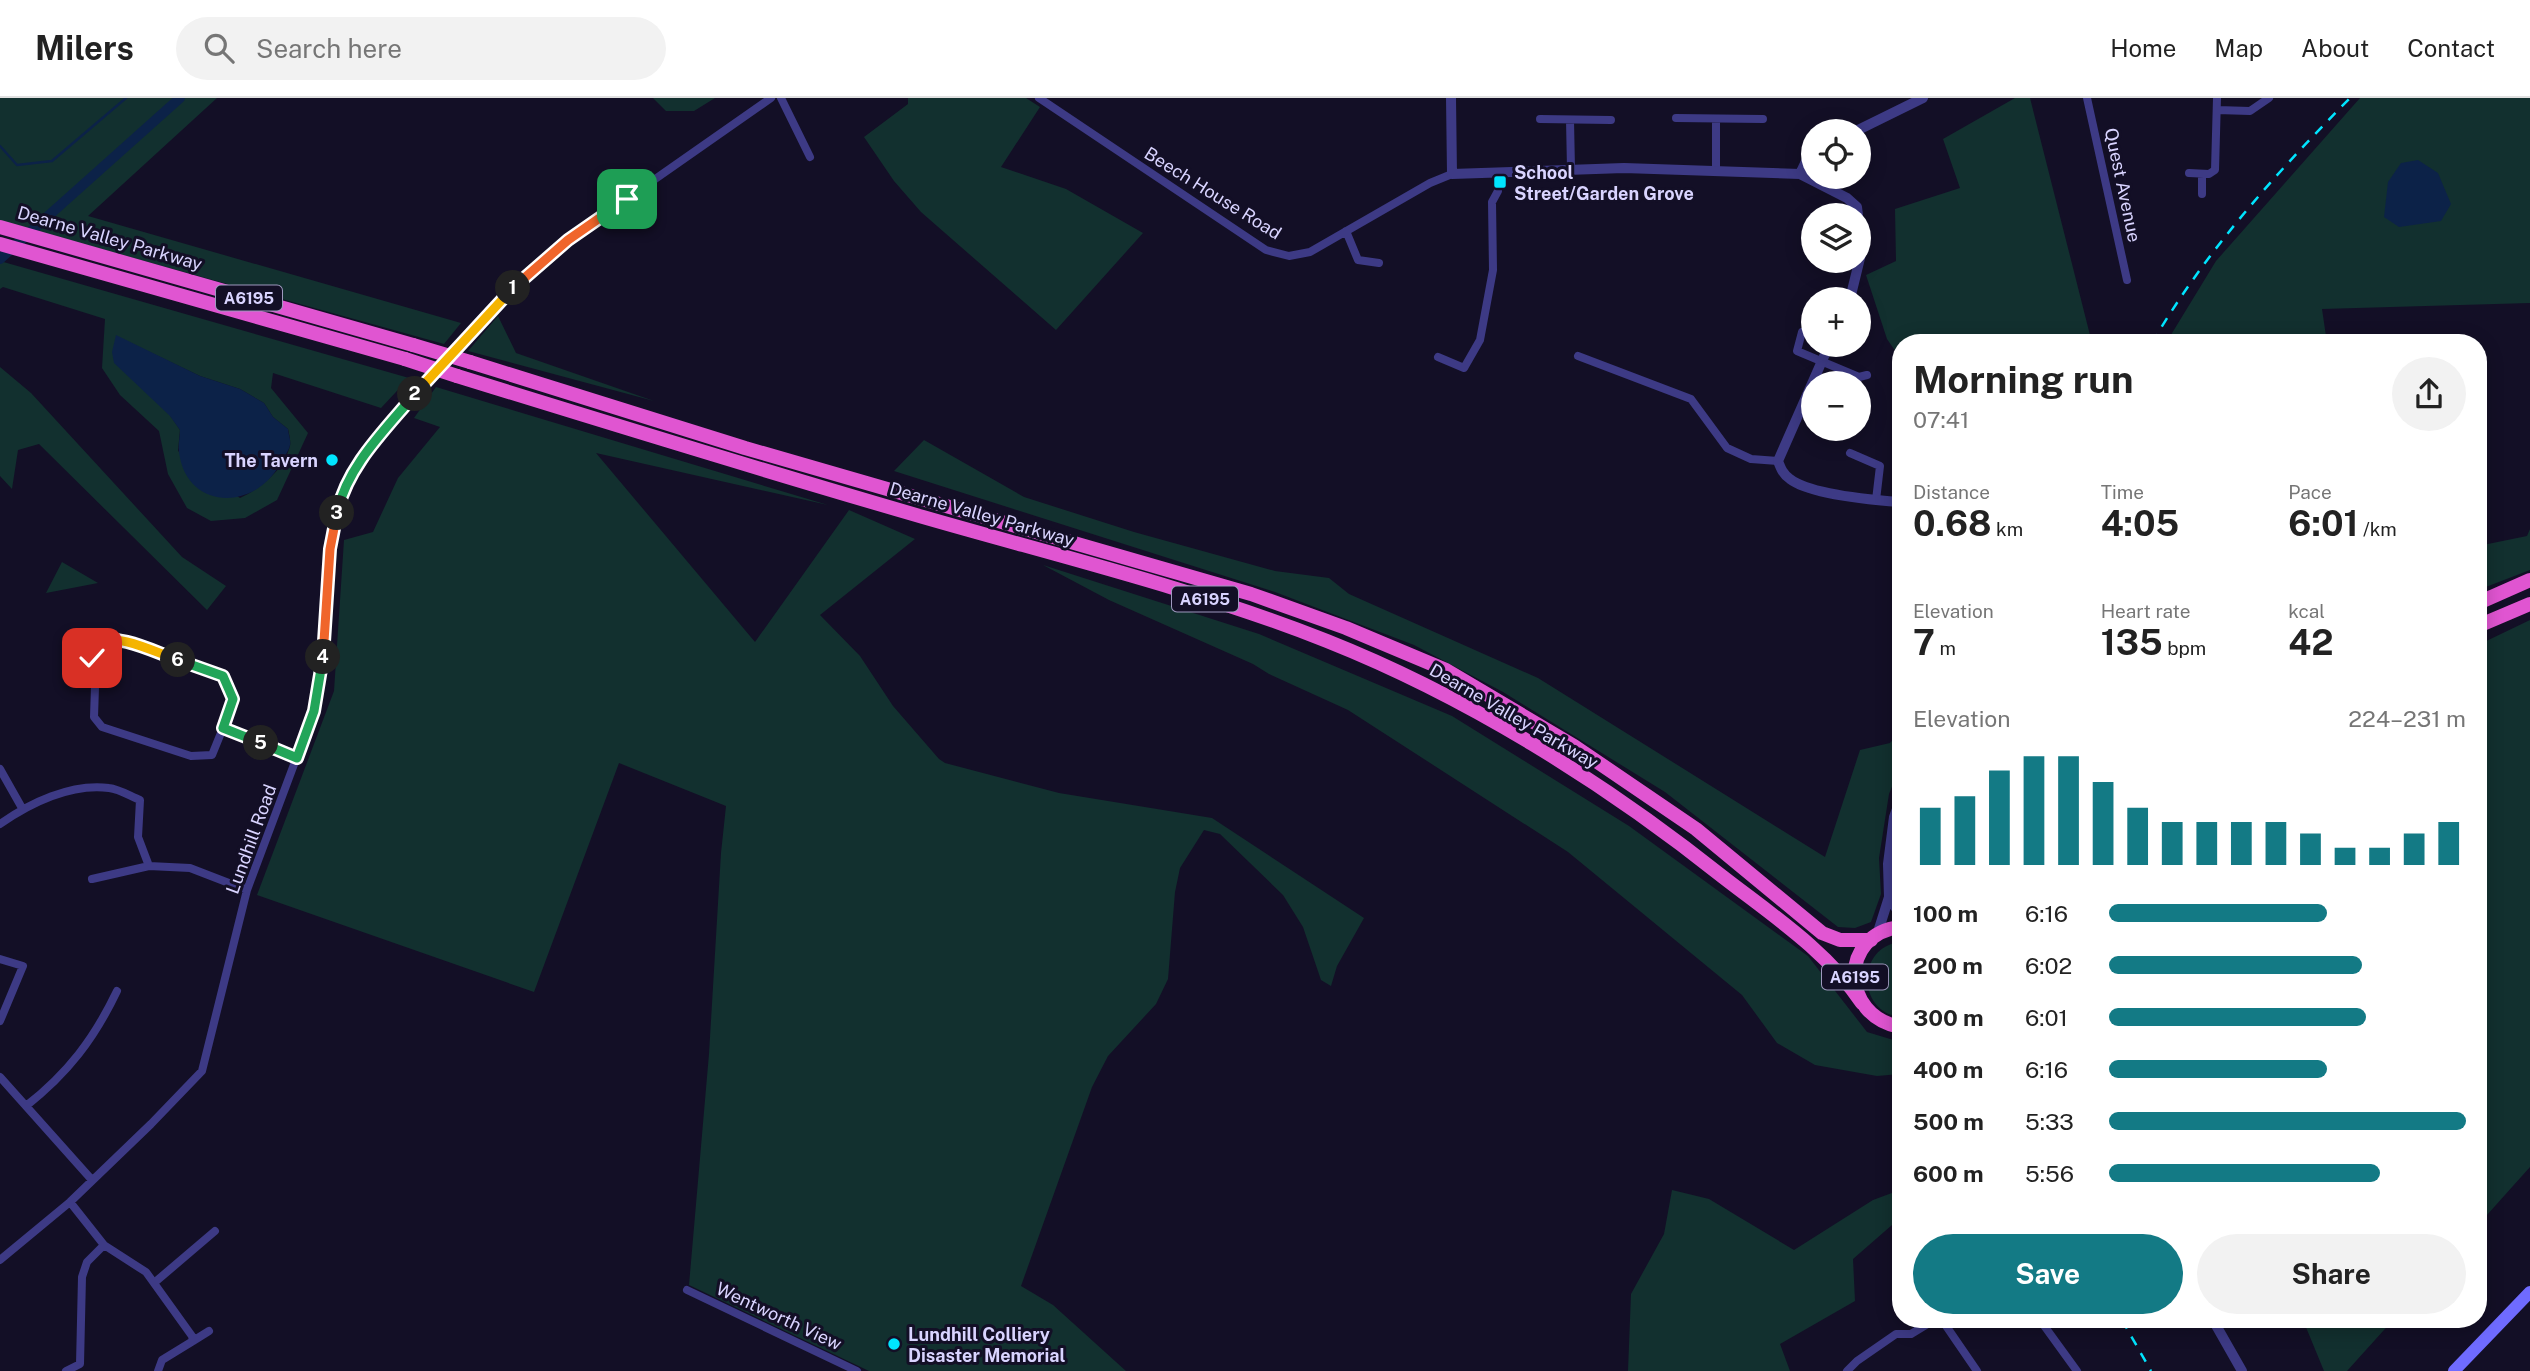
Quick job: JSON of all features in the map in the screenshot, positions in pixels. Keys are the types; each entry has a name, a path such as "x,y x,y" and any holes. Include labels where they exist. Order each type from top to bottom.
{"highway":[{"name":"Dearne Valley Parkway","path":"0,227 414,345 745,448 1238,590 1346,628 1446,670 1574,746 1696,830 1822,933 1840,940 1874,938"},
{"name":"Dearne Valley Parkway","path":"0,244 405,359 748,466 1228,605 1329,642 1455,700 1555,758 1682,844 1818,952 1850,985 1862,1003"},
{"path":"2487,599 2530,580"},
{"path":"2487,622 2530,604"},
{"name":"A6195","path":"1892,930 1874,938 1858,959 1855,970 1855,981 1862,1003 1879,1020 1892,1024"}],"main road":[{"path":"2454,1371 2530,1292"}],"street":[{"name":"Lundhill Road","path":"0,1260 71,1202 202,1070 247,890 314,711 325,648 330,549 341,496 358,462 419,388 510,291 568,240 771,98"},
{"path":"781,98 810,157"},
{"name":"Beech House Road","path":"1039,98 1266,250 1289,256 1310,252 1430,183 1452,174"},
{"path":"1451,98 1452,174 1571,169 1716,170 1800,174 1853,203"},
{"path":"1871,122 1907,101 1923,98"},
{"name":"Quest Avenue","path":"2087,98 2127,280"},
{"path":"2189,173 2213,173 2216,167 2217,98"},
{"path":"2217,110 2250,111 2269,98"},
{"path":"1676,118 1763,119"},
{"path":"1540,119 1611,120"},
{"path":"1716,119 1716,170"},
{"path":"1570,120 1571,169"},
{"path":"1438,357 1464,368 1480,340 1493,270 1492,202 1498,191 1498,173"},
{"path":"2202,174 2202,194"},
{"path":"1346,231 1358,260 1379,263"},
{"path":"1801,336 1797,351 1801,353"},
{"path":"1578,356 1691,398 1727,448 1751,459 1778,461"},
{"path":"1812,357 1845,371"},
{"path":"1824,357 1778,461 1783,473 1793,482 1814,489 1892,501"},
{"path":"1850,453 1880,466 1876,500"},
{"path":"106,637 127,642 223,676 233,699 223,728 212,755 191,755 102,727 94,717 95,687 92,658 88,650 92,641 106,637"},
{"path":"223,728 297,758"},
{"path":"0,769 22,808"},
{"path":"0,824 22,808 83,787 112,788 140,800 138,837 149,866"},
{"path":"1874,938 1889,897 1888,864 1892,833"},
{"path":"92,879 149,866 190,868 247,890"},
{"path":"1889,897 1892,902"},
{"path":"0,958 23,966 0,1021"},
{"path":"26,1106 50,1087 73,1062 101,1025 117,991"},
{"path":"0,1077 92,1180"},
{"path":"71,1202 104,1245 146,1272 193,1341"},
{"path":"153,1283 215,1231"},
{"path":"66,1371 80,1364 82,1277 87,1262 104,1245"},
{"name":"Wentworth View","path":"687,1290 857,1371"},
{"path":"1847,1371 1896,1334 1911,1334 1921,1328"},
{"path":"1950,1328 1977,1371"},
{"path":"2046,1328 2077,1371"},
{"path":"2218,1328 2242,1371"},
{"path":"158,1371 162,1360 209,1331"}],"green space":[{"path":"0,98 217,98 88,216 461,323 444,344 0,221"},
{"path":"653,98 715,98 694,111 666,111"},
{"path":"908,98 1026,98 1040,107 1001,167 1066,189 1143,233 1056,330 921,212 894,181 864,137 908,104"},
{"path":"2015,98 2030,98 2090,334 1892,334 1892,346 1887,339 1866,275 1896,261 1895,209 1960,188 1943,139"},
{"path":"2360,98 2530,98 2530,303 2322,309 2326,334 2171,334 2216,261"},
{"path":"0,261 409,378 381,408 273,373 271,388 308,433 277,500 245,518 211,521 187,508 168,474 159,431 120,395 102,368 105,319 3,287 0,289","holes":["116,336 200,376 240,389 264,403 273,417 288,429 290,446 283,463 256,489 240,498 178,451 180,430"]},
{"path":"498,316 516,353 654,401 468,351"},
{"path":"0,367 31,393 182,557 226,586 207,610 39,444 18,450 12,489 0,476"},
{"path":"436,387 828,505 596,453 755,642 849,510 915,539 820,615 860,656 893,706 939,759 945,763 1059,793 1212,818 1364,918 1337,966 1331,986 1321,980 1303,927 1283,895 1220,834 1204,830 1180,868 1175,892 1168,979 1156,1004 1108,1056 1092,1087 1021,1286 1053,1305 1126,1371 869,1371 689,1285 709,1054 726,806 619,763 534,992 257,895 334,691 344,540 373,532 398,478 440,427 414,418"},
{"path":"924,440 1024,497 1134,532 1275,571 1329,578 1349,594 1538,678 1825,857 1860,750 1892,741 1892,787 1879,858 1881,894 1871,922 1855,928 1838,927 1665,792 1503,692 1414,645 1275,592 894,471"},
{"path":"2530,529 2530,570 2487,587 2487,544 2527,536"},
{"path":"62,562 98,583 46,593"},
{"path":"1043,565 1259,634 1452,716 1629,826 1808,956 1867,1032 1892,1040 1892,1075 1877,1076 1815,1065 1777,1043 1742,995 1568,852 1348,710 1109,600"},
{"path":"2530,620 2530,1167 2487,1215 2487,641"},
{"path":"1892,944 1892,1014 1875,1003 1869,992 1867,979 1876,955"},
{"path":"1672,1190 1709,1199 1794,1250 1873,1200 1892,1193 1892,1225 1853,1259 1855,1301 1780,1344 1790,1371 1628,1371 1631,1294 1664,1234"},
{"path":"2306,1328 2386,1328 2347,1371 2324,1371"}],"water":[{"path":"2418,160 2438,173 2451,204 2441,221 2399,227 2384,217 2388,182 2401,163"},
{"path":"116,335 200,376 240,389 264,403 273,417 288,429 290,441 287,452 268,480 254,491 238,497 222,498 207,494 194,485 184,471 179,452 180,430 170,416 114,363 112,352"}],"waterway":[{"path":"0,146 17,165 52,161 126,98"},
{"path":"0,259 180,98"}],"railway":[{"path":"2158,334 2195,277 2243,214 2350,98"},
{"path":"2127,1328 2151,1371"}],"place":[{"name":"School Street/Garden Grove","path":"1500,182"},
{"name":"The Tavern","path":"332,460"},
{"name":"Lundhill Colliery Disaster Memorial","path":"894,1344"}],"route":[{"path":"92,658 88,650 92,641 106,637 223,676 233,699 223,728 297,758 314,711 325,648 330,549 341,496 358,462 419,388 510,291 568,240 627,199"}]}
